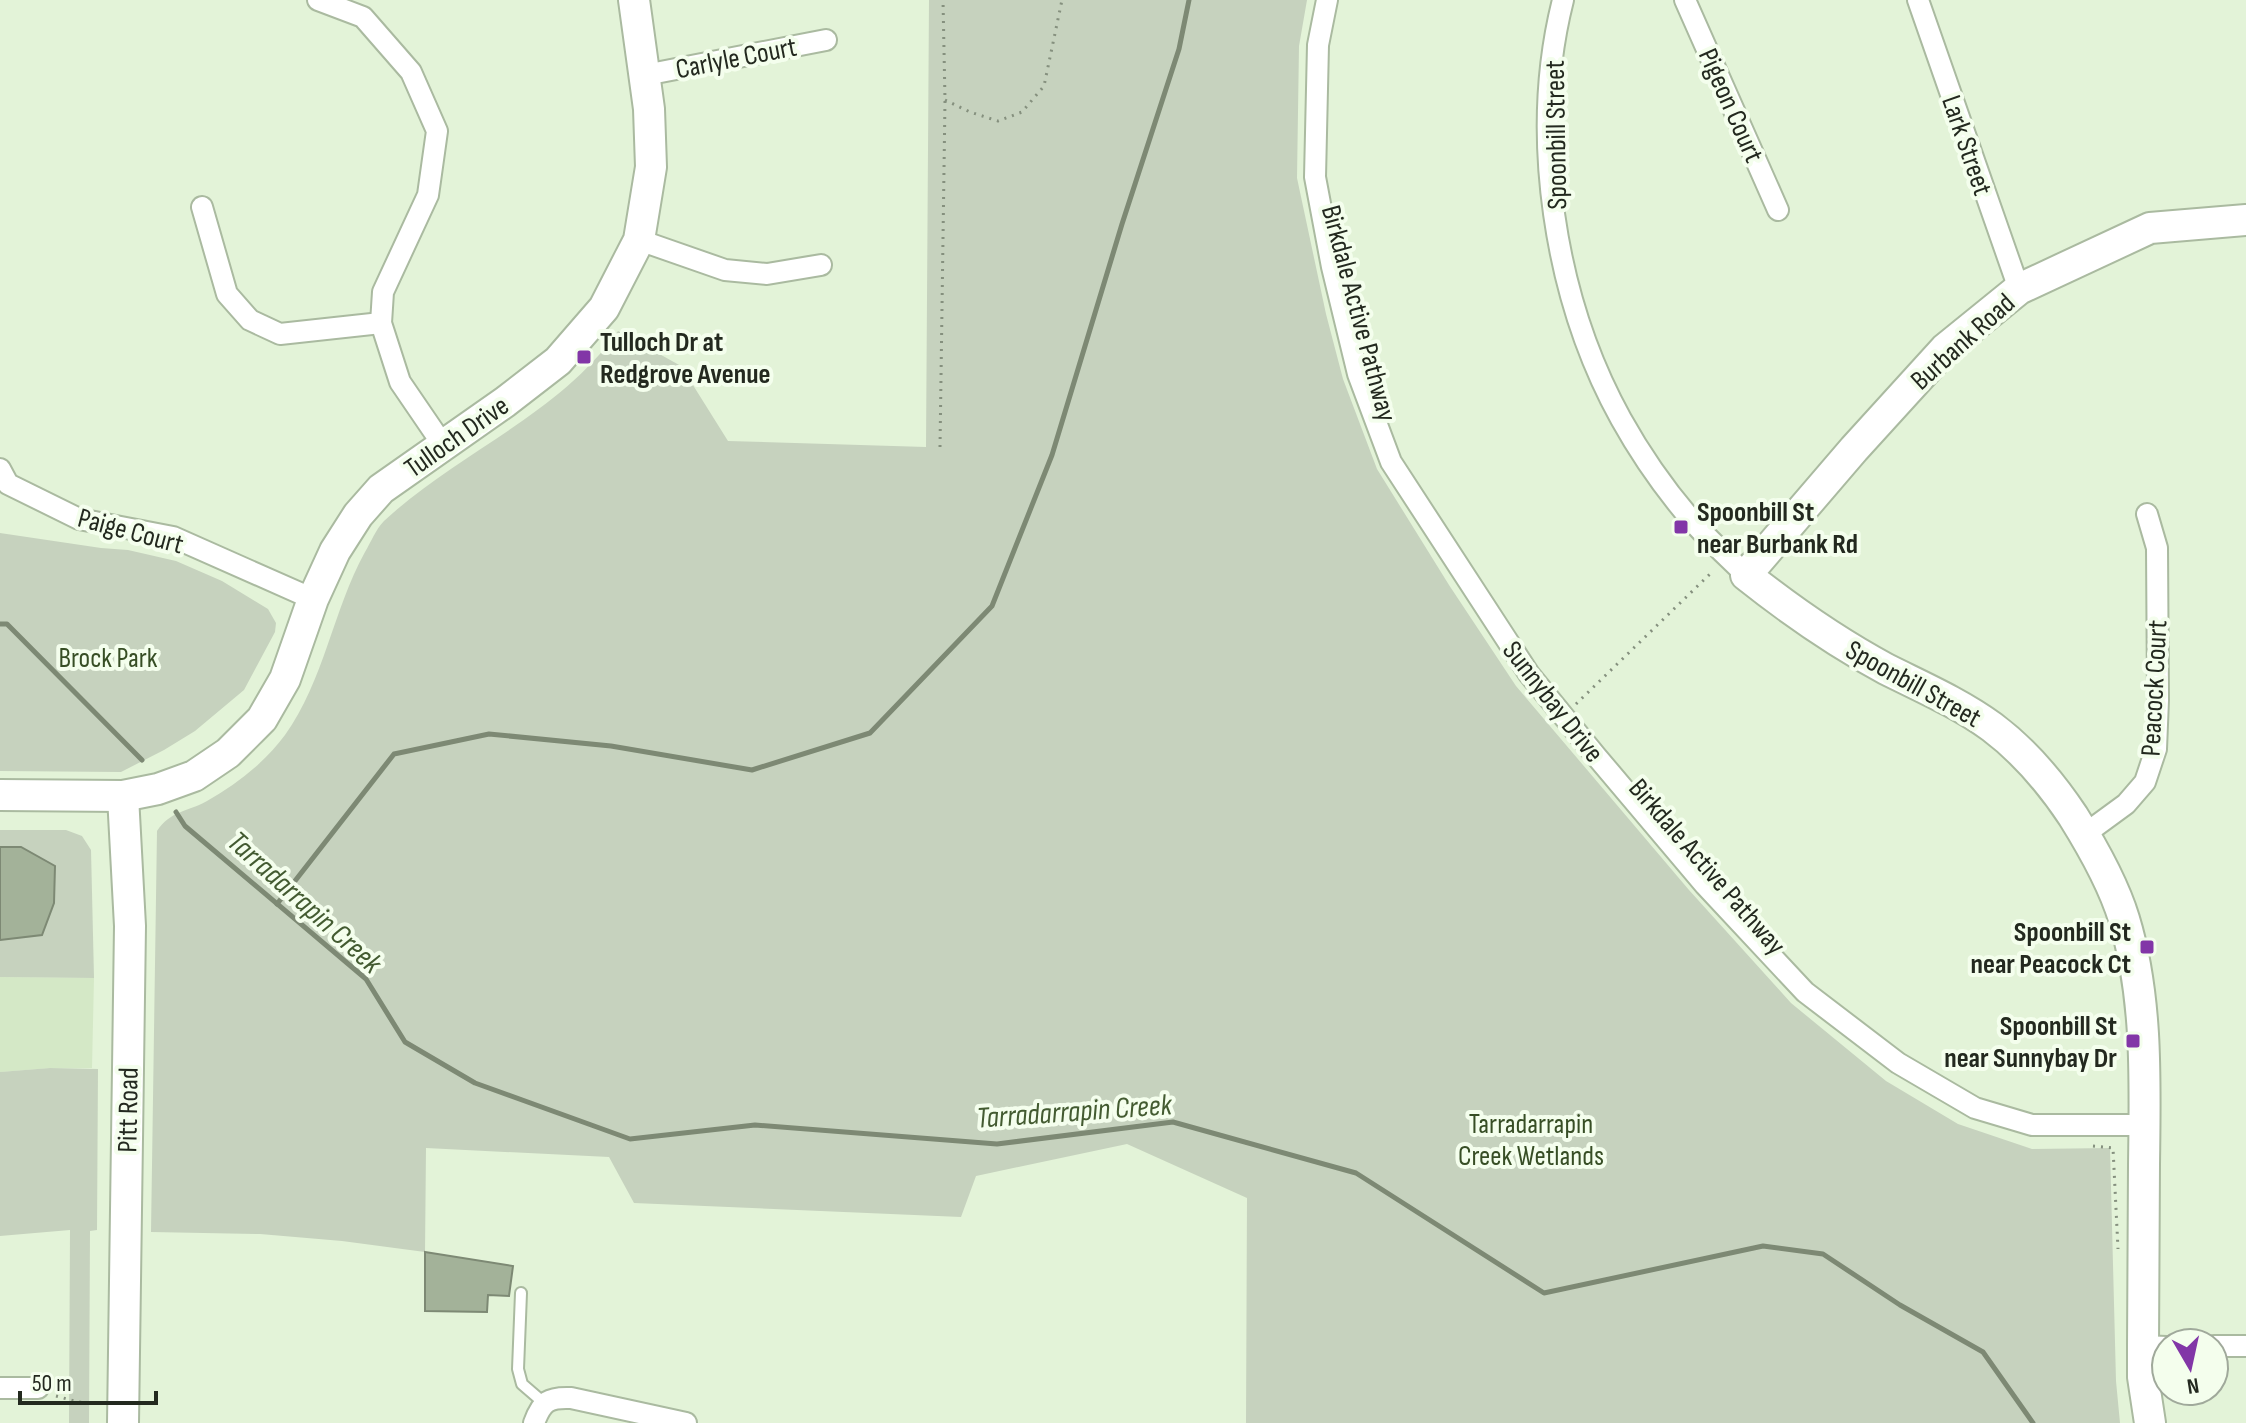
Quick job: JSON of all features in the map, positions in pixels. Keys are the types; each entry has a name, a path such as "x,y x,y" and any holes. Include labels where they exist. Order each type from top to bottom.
{"street":[{"path":"318,0 363,17 411,72 437,131 428,195 383,292 381,323 400,382 443,445"},
{"name":"Tulloch Drive","path":"0,795 123,796 158,789 194,776 228,753 262,719 285,679 313,599 335,551 358,515 381,489 558,361 604,308 639,240 651,167 652,134 634,0"},
{"name":"Sunnybay Drive","path":"1327,0 1318,45 1315,177 1332,267 1358,374 1391,462 1529,674 1705,885 1805,992 1898,1063 1975,1108 2032,1125 2145,1125"},
{"name":"Spoonbill Street","path":"1563,0 1553,48 1548,132 1555,219 1561,255 1580,324 1621,420 1694,523 1746,575 1774,598 1850,649 1968,710 2019,750 2052,787 2085,834 2104,870 2124,916 2143,1030 2153,1327"},
{"name":"Pigeon Court","path":"1685,0 1778,210"},
{"name":"Lark Street","path":"1918,0 2019,289"},
{"name":"Carlyle Court","path":"645,75 826,40"},
{"path":"202,207 227,294 250,320 280,334 381,323"},
{"name":"Burbank Road","path":"1746,575 1945,349 2019,289 2150,228 2246,220"},
{"path":"639,240 725,270 767,274 821,265"},
{"name":"Paige Court","path":"0,469 8,484 79,519 173,537 313,599"},
{"name":"Peacock Court","path":"2085,834 2126,804 2145,782 2156,749 2157,548 2147,514"},
{"name":"Pitt Road","path":"123,796 130,926 124,1413"},
{"name":"Spoonbill Street","path":"2150,1363 2144,1389 2150,1423"},
{"path":"0,1388 38,1388"},
{"path":"534,1423 544,1403 557,1397 686,1423"}],"lane":[{"path":"521,1293 518,1369 522,1384 544,1403"}],"path":[{"path":"940,447 945,100 943,0"},
{"path":"945,100 998,121 1022,112 1044,86 1062,0"},
{"path":"1563,716 1711,573"},
{"path":"2082,1144 2113,1148"},
{"path":"38,1388 124,1413"}],"shaded area":[{"path":"0,847 21,847 55,866 54,903 42,935 0,940"},
{"path":"0,977 94,978 92,1068 0,1072"},
{"path":"425,1252 513,1266 509,1296 488,1295 487,1312 425,1311"}],"green space":[{"name":"Tarradarrapin Creek Wetlands","path":"929,0 1307,0 1299,46 1297,178 1343,379 1377,469 1516,686 1689,890 1791,1003 1886,1081 1958,1124 2032,1149 2110,1148 2116,1381 2120,1423 1246,1423 1247,1198 1127,1144 976,1176 961,1217 634,1203 609,1157 426,1148 425,1252 260,1234 151,1232 157,831 173,816 207,801 239,780 259,764 285,735 319,669 354,574 384,521 443,474 567,387 594,361 618,331 681,366 728,441 926,447"},
{"name":"Brock Park","path":"0,533 128,550 176,561 222,581 268,609 276,623 275,632 244,690 195,731 121,772 0,771"},
{"path":"0,830 66,830 82,836 91,850 94,978 0,977"},
{"path":"50,1068 98,1069 97,1230 90,1231 89,1423 69,1423 70,1230 0,1236 0,1072"}],"waterway":[{"path":"277,904 394,754 489,734 611,746 752,770 870,733 992,606 1052,455 1179,49 1189,0"},
{"name":"Tarradarrapin Creek","path":"0,624 7,624 142,760"},
{"name":"Tarradarrapin Creek","path":"176,812 185,826 366,979 405,1042 475,1083 630,1139 755,1125 997,1144 1173,1122 1356,1173 1544,1293 1763,1246 1823,1254 1900,1305 1983,1352 2033,1423"}],"place":[{"name":"Tulloch Dr at Redgrove Avenue","path":"584,357"},
{"name":"Spoonbill St near Burbank Rd","path":"1681,527"},
{"name":"Spoonbill St near Peacock Ct","path":"2147,947"},
{"name":"Spoonbill St near Sunnybay Dr","path":"2133,1041"}]}
